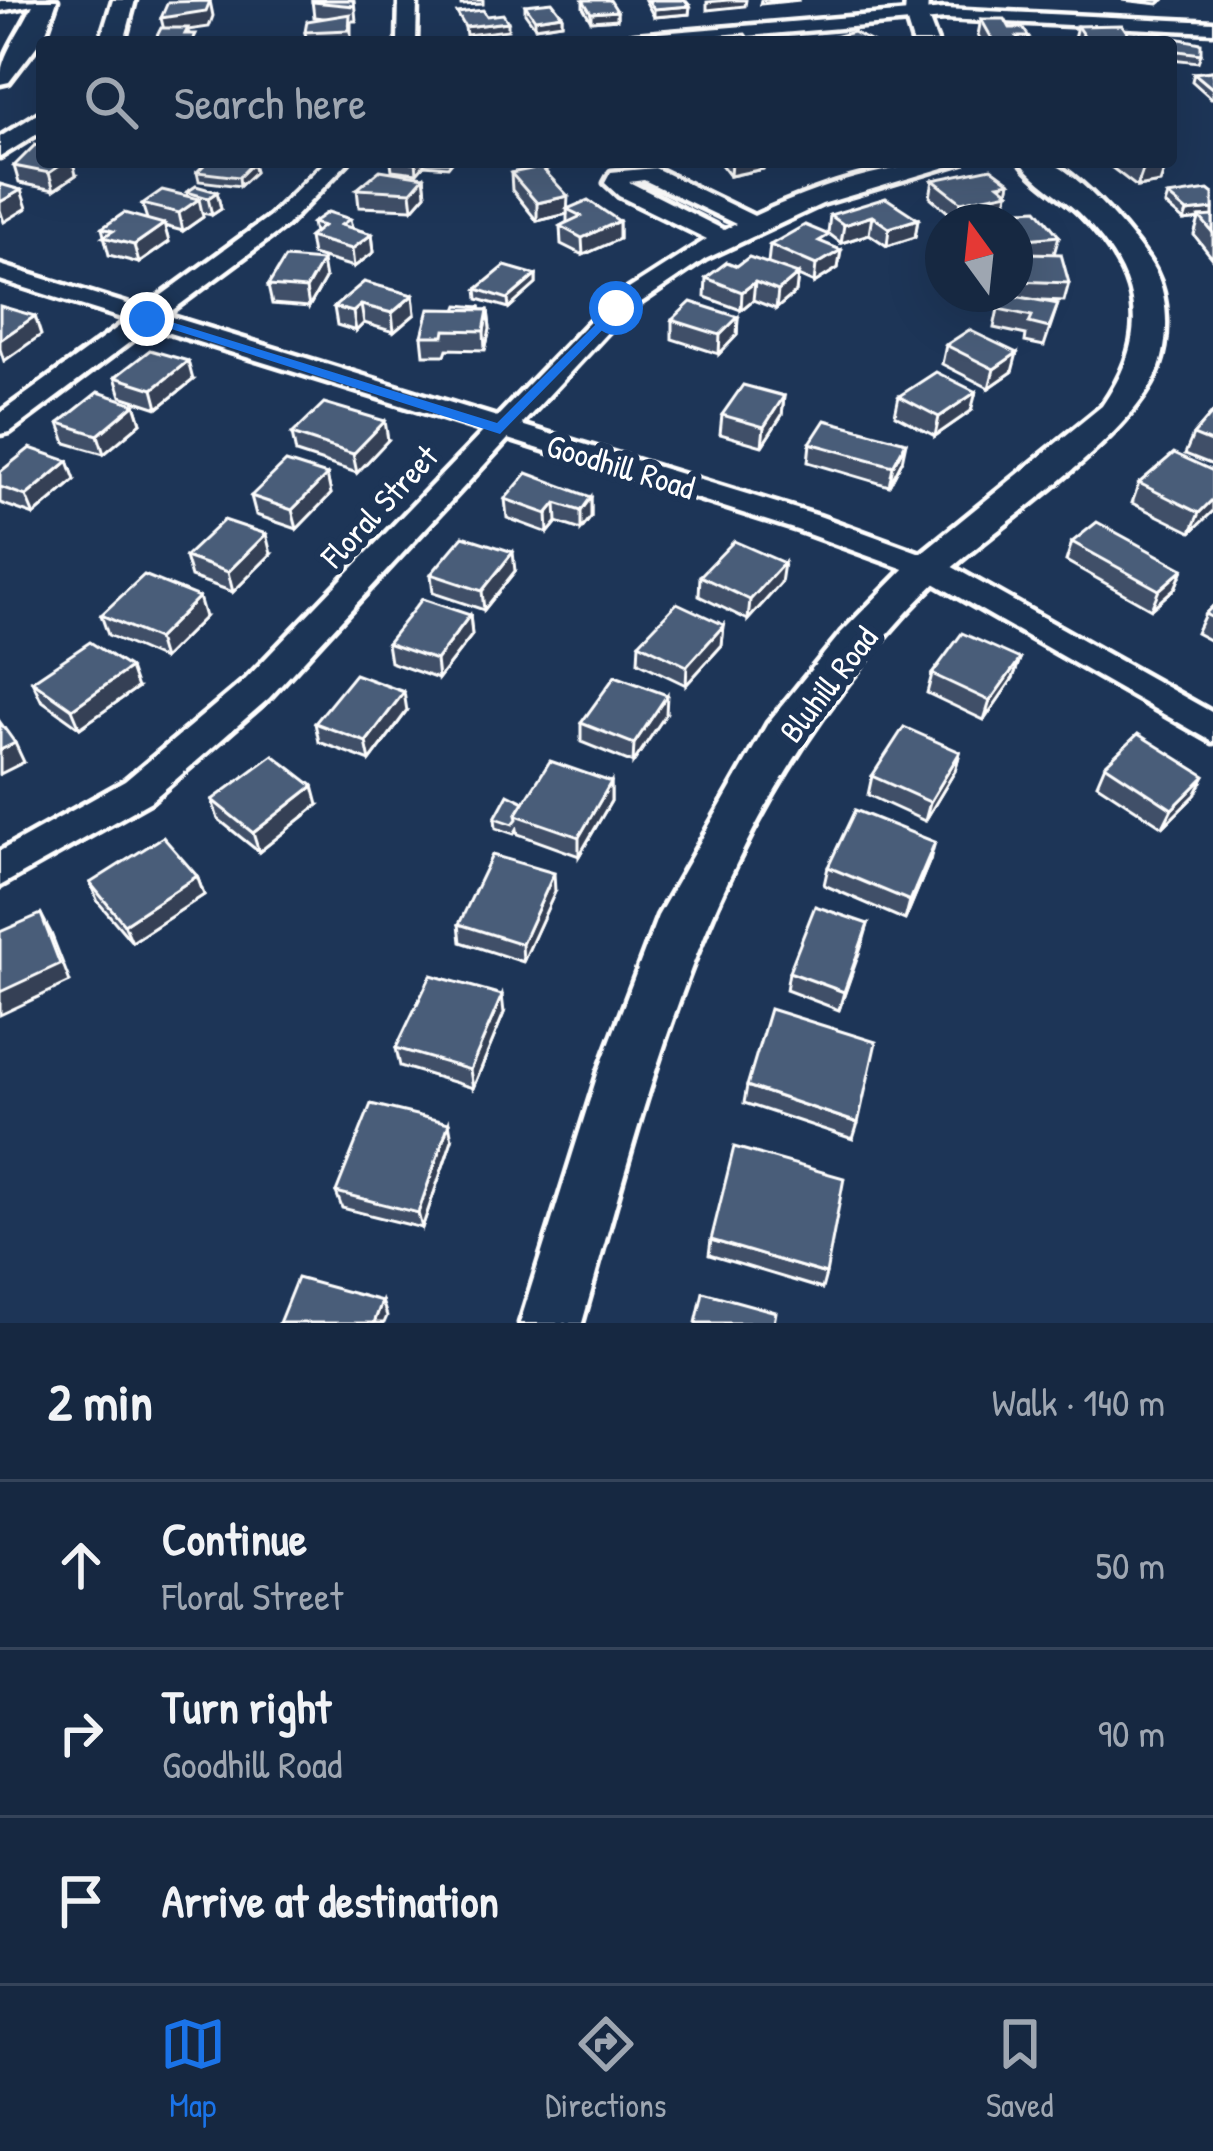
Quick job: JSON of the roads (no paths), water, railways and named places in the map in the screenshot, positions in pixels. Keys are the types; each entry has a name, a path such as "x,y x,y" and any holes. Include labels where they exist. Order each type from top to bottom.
{"street":[{"path":"114,36 124,0"},
{"path":"407,36 409,0"},
{"path":"0,6 45,6"},
{"path":"0,19 45,6"},
{"path":"0,77 21,55 45,6"},
{"path":"666,36 916,8 1213,27"},
{"path":"0,149 36,123"},
{"path":"0,426 278,221 332,168"},
{"name":"Floral Street","path":"0,870 138,791 257,689 616,308 684,257 748,222 834,190 927,168"},
{"name":"Bluhill Road","path":"551,1323 626,1071 683,916 784,735 856,643 929,566 1114,413 1141,374 1152,339 1141,273 1090,208 1041,168"},
{"path":"721,237 627,191 616,183 619,177 647,173 748,222"},
{"name":"Goodhill Road","path":"0,272 929,566 1213,729"}]}
